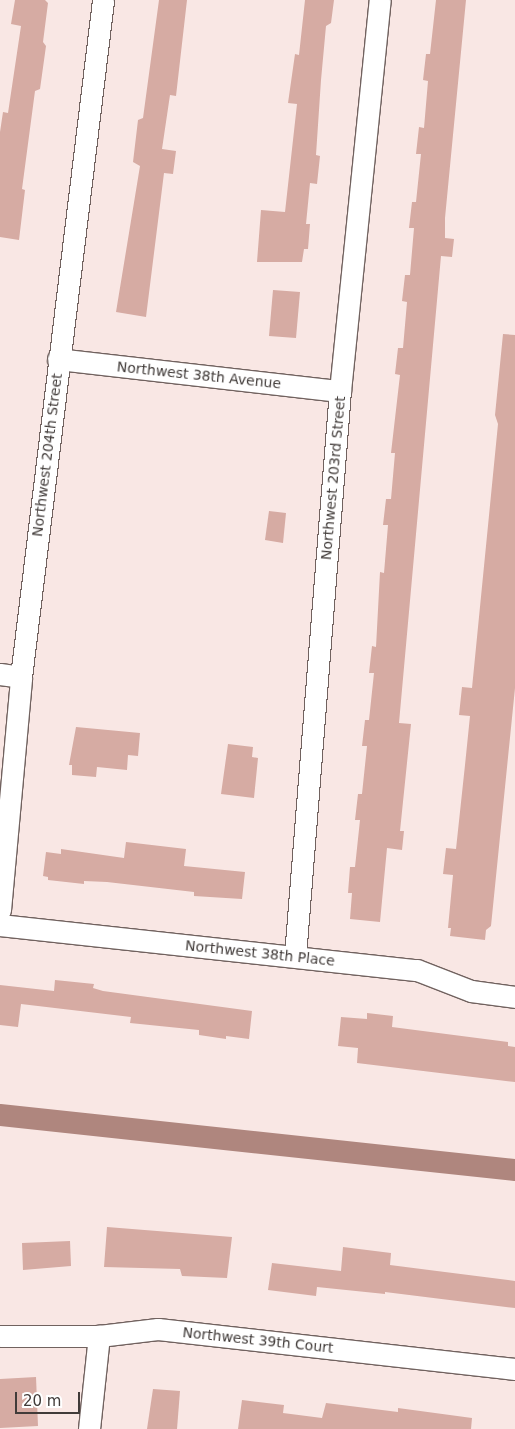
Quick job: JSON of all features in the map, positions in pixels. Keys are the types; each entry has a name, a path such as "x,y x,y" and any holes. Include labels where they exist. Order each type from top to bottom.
{"street":[{"name":"Northwest 204th Street","path":"0,910 21,677 58,359 103,0"},
{"name":"Northwest 203rd Street","path":"295,956 340,391 380,0"},
{"name":"Northwest 38th Avenue","path":"58,359 340,391"},
{"path":"0,674 21,677"},
{"name":"Northwest 38th Place","path":"0,925 416,970 471,991 515,997"},
{"name":"Northwest 39th Court","path":"0,1336 100,1336 158,1328 515,1369"},
{"path":"89,1429 100,1336"}],"building":[{"path":"15,0 45,0 48,3 43,42 46,46 40,89 35,91 22,189 25,190 19,240 0,237 0,132 3,112 8,113 21,26 11,24"},
{"path":"159,0 187,0 176,96 170,95 162,149 176,151 173,174 164,173 146,317 116,312 140,166 133,162 138,120 143,118"},
{"path":"305,0 334,0 331,23 326,26 316,155 320,156 317,184 310,183 306,224 310,224 308,249 304,249 302,262 257,262 261,210 285,212 297,104 288,103 295,54 299,55"},
{"path":"436,0 466,0 445,218 445,238 454,239 452,257 441,256 399,723 411,724 400,831 404,831 402,850 387,848 380,922 350,919 352,893 348,893 350,867 355,867 360,820 355,820 358,794 362,794 367,746 362,746 365,720 369,720 374,673 369,673 372,646 376,647 380,572 384,573 388,525 383,525 386,499 391,499 395,453 391,453 400,375 395,374 398,348 403,348 407,302 402,301 405,275 410,275 414,228 409,228 412,202 416,202 421,154 416,154 419,127 424,128 428,81 423,80 426,54 430,54"},
{"path":"273,290 300,292 296,338 269,336"},
{"path":"503,334 515,335 515,688 491,926 486,930 485,940 450,936 451,928 448,928 453,875 443,874 446,848 456,849 470,716 459,715 462,687 472,688 498,424 495,415"},
{"path":"269,511 286,513 283,543 265,540"},
{"path":"76,727 140,733 138,756 128,755 127,770 97,767 96,777 72,775 72,765 69,765"},
{"path":"228,744 253,747 252,757 258,758 254,798 221,794"},
{"path":"126,842 186,849 184,866 245,872 242,899 194,896 194,892 107,882 84,881 84,884 48,880 48,877 43,876 46,852 61,854 61,849 124,858"},
{"path":"55,980 94,984 93,988 103,991 252,1011 249,1039 226,1036 226,1039 199,1035 199,1030 130,1023 131,1017 21,1004 18,1027 0,1025 0,985 54,991"},
{"path":"367,1013 393,1016 392,1027 508,1042 508,1046 515,1047 515,1082 357,1063 358,1048 338,1046 341,1017 367,1019"},
{"path":"107,1227 232,1237 227,1278 182,1276 180,1269 104,1267"},
{"path":"70,1241 71,1266 23,1270 22,1243"},
{"path":"343,1247 391,1253 390,1265 515,1281 515,1308 385,1292 385,1294 317,1287 316,1296 268,1290 272,1263 341,1271"},
{"path":"36,1377 38,1426 0,1428 0,1379"},
{"path":"153,1389 180,1391 177,1429 147,1429"},
{"path":"242,1400 284,1405 283,1413 322,1418 326,1403 398,1412 398,1408 472,1418 471,1429 238,1429"}],"waterway":[{"path":"0,1115 515,1170"}]}
